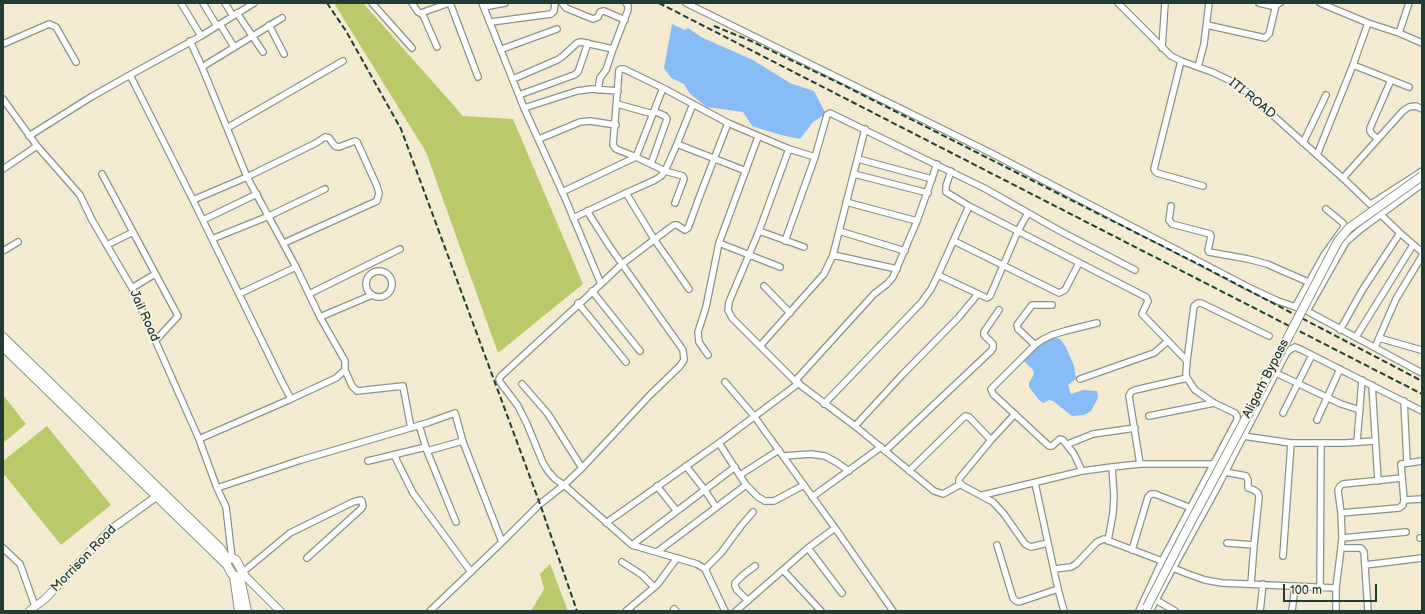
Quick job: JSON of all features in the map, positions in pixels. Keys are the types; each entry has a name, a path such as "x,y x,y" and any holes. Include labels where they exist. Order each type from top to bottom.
{"main road":[{"name":"Aligarh Bypass","path":"1147,610 1185,533 1338,241 1349,228 1422,176"},
{"path":"3,337 159,495"},
{"path":"3,346 159,495 220,548 229,561 238,563 247,611"},
{"path":"239,611 240,575"}],"street":[{"path":"181,3 201,36"},
{"path":"225,3 263,52"},
{"path":"29,136 91,97 201,36 254,3"},
{"path":"372,3 412,48"},
{"path":"412,3 418,12 421,13 437,47"},
{"path":"421,13 449,3 478,77"},
{"path":"506,3 483,5 502,49 524,108 539,139 601,284"},
{"path":"491,22 551,14 554,11 555,3"},
{"path":"562,3 564,7 593,19 598,17 600,12 604,11 624,20"},
{"path":"598,90 600,78 606,70 628,10 626,3"},
{"path":"686,3 991,153 1248,287 1278,301 1307,311 1422,373"},
{"name":"ITI ROAD","path":"1118,3 1125,6 1162,48 1171,56 1212,72 1231,81 1247,92 1303,144 1343,178 1422,252"},
{"path":"1162,48 1165,3"},
{"path":"1198,66 1207,24 1209,3"},
{"path":"1207,24 1265,38 1269,34 1278,4 1259,3"},
{"path":"1320,3 1368,23 1399,32 1422,43"},
{"path":"1399,32 1409,3"},
{"path":"206,4 234,47"},
{"path":"202,67 282,18"},
{"path":"1317,155 1368,23"},
{"path":"3,44 49,24 56,27 76,62"},
{"path":"269,25 284,54"},
{"path":"502,49 557,29"},
{"path":"190,42 202,67 247,177 284,243 320,317 345,361 345,370 352,386 357,391 403,386 411,428"},
{"path":"513,79 556,60 563,56 577,43 588,43 613,49"},
{"path":"519,95 574,75 578,72 588,43"},
{"path":"227,128 343,61"},
{"path":"1181,61 1154,171 1157,174 1203,186"},
{"path":"1353,65 1409,87"},
{"path":"675,203 684,178 636,156 616,149 613,145 616,125 619,70 621,69 624,69 663,88 728,123 758,137 815,157"},
{"path":"130,75 291,399"},
{"path":"1378,139 1370,131 1370,128 1390,80"},
{"path":"562,192 636,156 663,88"},
{"path":"524,108 577,90 618,91"},
{"path":"1303,144 1326,95"},
{"name":"Jail Road","path":"3,100 37,146 80,196 92,220 132,288 199,438 217,488 226,507 229,561"},
{"path":"617,104 666,116 667,119 651,164"},
{"path":"573,218 661,176 677,144 692,104"},
{"path":"1343,178 1403,111 1409,107 1416,106 1422,109"},
{"path":"785,240 829,113 831,113 951,171 1134,270"},
{"path":"539,139 580,122 590,121 616,125"},
{"path":"725,611 705,570 697,564 632,545 548,471 518,406 499,379 578,303 622,264 674,225 677,225 685,230 688,228 728,123"},
{"path":"760,346 824,274 833,255 865,129"},
{"path":"708,355 699,342 698,332 706,308 719,243 758,137"},
{"path":"193,200 247,177 316,144 325,138 329,138 335,146 339,147 355,140 377,186 379,193 377,201 284,243"},
{"path":"677,144 746,171"},
{"path":"3,169 37,146"},
{"path":"789,149 759,231 729,302 728,310 732,318 797,382 824,404 855,426 939,494 948,492 961,484"},
{"path":"858,159 932,179"},
{"path":"606,523 719,443 797,382 874,294 888,284 893,278 905,251 928,193 937,164"},
{"path":"951,171 946,186 946,192 969,206 1146,297 1148,301 1142,314 1187,361"},
{"path":"1371,204 1422,171"},
{"path":"102,174 178,316 156,340"},
{"path":"854,174 928,193"},
{"path":"1307,311 1335,259 1346,242 1361,228 1422,184"},
{"path":"212,239 269,216 325,189"},
{"path":"626,193 654,239 689,289"},
{"path":"203,220 257,194"},
{"path":"846,202 917,221"},
{"path":"824,404 921,303 932,289 969,206"},
{"path":"1171,206 1170,222 1210,234 1209,252 1268,264 1308,282"},
{"path":"1295,307 1324,255 1344,227 1343,223 1326,209"},
{"path":"430,611 540,504 582,468 650,395 680,366 684,360 683,350 610,248 587,211"},
{"path":"938,275 984,297 987,298 990,296 1018,231 1028,212"},
{"path":"759,231 804,247"},
{"path":"839,231 905,251"},
{"path":"107,245 133,232"},
{"path":"1340,330 1367,283 1400,233"},
{"path":"954,240 1059,293 1062,293 1065,290 1079,263"},
{"path":"3,251 18,242"},
{"path":"719,243 780,268"},
{"path":"1356,337 1413,245"},
{"path":"309,294 400,249"},
{"path":"833,255 897,269"},
{"path":"1375,347 1396,299 1422,256"},
{"path":"239,294 296,267"},
{"path":"320,317 372,295 377,297 386,295 392,286 386,273 376,272 368,278 366,287 372,295"},
{"path":"132,288 155,274"},
{"path":"764,286 790,313"},
{"path":"592,291 640,351"},
{"path":"855,426 958,318 978,294"},
{"path":"578,303 626,362"},
{"path":"1139,611 1162,561 1215,464 1237,420 1235,413 1214,403 1195,390 1187,378 1187,361 1194,306 1201,303 1269,336"},
{"path":"1035,345 1018,329 1017,325 1032,305 1052,305"},
{"path":"812,497 849,470 883,449 991,351 993,344 984,335 984,332 999,310"},
{"path":"1082,471 1068,444 1061,439 1052,446 1049,446 993,394 991,390 1035,345 1052,335 1096,323"},
{"path":"1379,338 1421,350"},
{"path":"1080,379 1154,353 1168,341"},
{"path":"1147,610 1156,600 1225,472 1287,352 1291,349 1295,348 1312,355 1422,411"},
{"path":"1283,413 1312,355"},
{"path":"1317,420 1326,397 1340,369"},
{"path":"199,438 291,399 336,378 345,370"},
{"path":"1276,373 1349,408 1360,410"},
{"path":"1140,464 1129,396 1131,392 1187,378"},
{"path":"1357,442 1362,380"},
{"path":"725,382 754,416 779,450 893,611"},
{"path":"522,384 548,414 582,468"},
{"path":"1372,385 1378,481"},
{"path":"1404,401 1407,462"},
{"path":"1149,416 1214,403"},
{"path":"217,488 301,460 411,428 454,413 463,442 502,542"},
{"path":"1015,414 991,440 959,479 961,484 993,502 1004,514 1024,544 1031,547 1048,543"},
{"path":"909,471 965,416 969,417 991,440"},
{"path":"419,425 426,449 456,522"},
{"path":"1068,444 1093,434 1135,428"},
{"path":"1243,436 1291,442 1321,443 1375,441"},
{"path":"368,461 463,442"},
{"path":"1283,556 1291,442"},
{"path":"719,443 746,485 758,497 765,501 774,501 804,485"},
{"path":"1320,588 1321,443"},
{"path":"740,475 779,450"},
{"path":"783,456 811,454 825,456 849,470"},
{"path":"394,455 414,494 471,572"},
{"path":"1341,513 1399,508 1403,505 1404,500 1401,466 1403,463 1407,462 1422,461"},
{"path":"983,496 1082,471 1140,464 1215,464"},
{"path":"686,466 704,489 716,508"},
{"path":"632,545 734,467"},
{"path":"1108,541 1113,514 1114,496 1112,467"},
{"path":"1225,472 1246,476 1248,480 1248,488 1258,493 1259,497 1251,584"},
{"path":"1336,611 1336,588 1342,538 1338,490 1342,484 1402,478"},
{"path":"1035,483 1064,611"},
{"path":"657,552 746,485"},
{"path":"657,486 676,510"},
{"path":"1132,550 1148,497 1151,494 1155,494 1191,508"},
{"name":"Morrison Road","path":"32,609 45,599 110,530 159,495"},
{"path":"1404,500 1422,499"},
{"path":"280,611 240,575 290,533 353,502 361,500 364,506 307,558"},
{"path":"705,570 721,553 752,512"},
{"path":"736,611 808,548 835,528"},
{"path":"1342,538 1406,532"},
{"path":"1054,569 1071,568 1097,542 1104,539 1162,561"},
{"path":"1227,543 1254,545"},
{"path":"997,544 1013,598 1016,601 1019,602 1058,589"},
{"path":"3,548 20,564 32,609"},
{"path":"808,548 842,593"},
{"path":"1341,548 1361,548 1364,552 1368,611"},
{"path":"626,611 654,587 677,558"},
{"path":"1365,565 1422,558"},
{"path":"622,562 642,575 654,587"},
{"path":"748,601 737,590 735,583 740,577 755,566"},
{"path":"1173,568 1205,580 1222,583 1336,588"},
{"path":"783,570 822,611"},
{"path":"1260,611 1263,584"},
{"path":"1292,611 1294,586"},
{"path":"1156,600 1175,611"}],"green space":[{"path":"334,3 363,3 463,116 513,119 583,284 498,353 426,152"},
{"path":"3,395 26,424 3,443"},
{"path":"47,426 111,505 61,545 3,473 3,461"},
{"path":"550,564 568,611 531,611 544,589 540,574"}],"water":[{"path":"672,24 685,30 688,28 701,37 753,60 790,83 814,91 826,114 813,122 800,139 752,126 743,112 707,107 690,94 684,84 671,78 664,68"},
{"path":"1047,339 1060,339 1066,347 1074,366 1076,379 1068,385 1071,394 1083,390 1097,391 1098,398 1091,411 1084,415 1072,416 1053,401 1049,400 1043,403 1029,387 1029,383 1034,374 1033,370 1024,361 1028,355"}],"railway":[{"path":"327,3 346,31 401,129 540,504 577,611"},
{"path":"659,3 1422,394"},
{"path":"714,26 751,41 841,84 1200,265 1422,381"}]}
